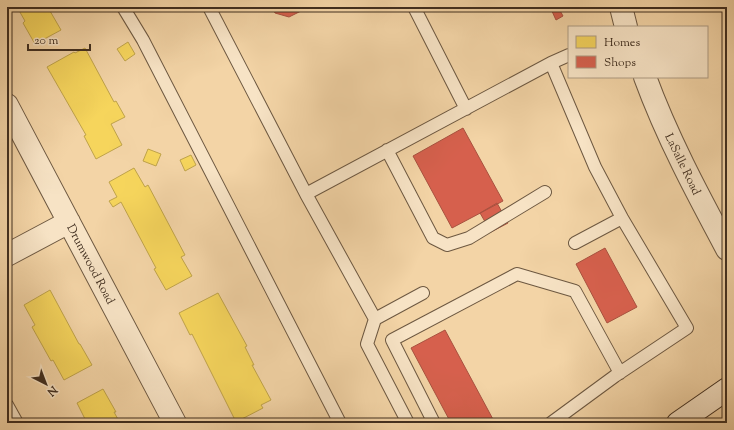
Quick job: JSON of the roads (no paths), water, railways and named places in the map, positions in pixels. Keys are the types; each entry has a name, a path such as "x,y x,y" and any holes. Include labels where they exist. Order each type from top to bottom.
{"street":[{"path":"621,7 626,26"},
{"name":"LaSalle Road","path":"645,78 656,108 727,249"},
{"name":"Drumwood Road","path":"7,105 175,423"},
{"path":"7,255 69,222"},
{"path":"678,423 727,389"}],"lane":[{"path":"123,7 147,47 340,423"},
{"path":"209,7 306,194 374,319 367,344 408,423"},
{"path":"414,7 466,109"},
{"path":"306,194 551,63 568,55"},
{"path":"551,63 595,167 622,218 687,328 620,373 551,423"},
{"path":"387,150 433,238 447,245 469,238 545,192"},
{"path":"575,243 622,218"},
{"path":"434,423 392,340 517,274 575,291 620,373"},
{"path":"374,319 423,293"},
{"path":"7,405 17,423"}]}
